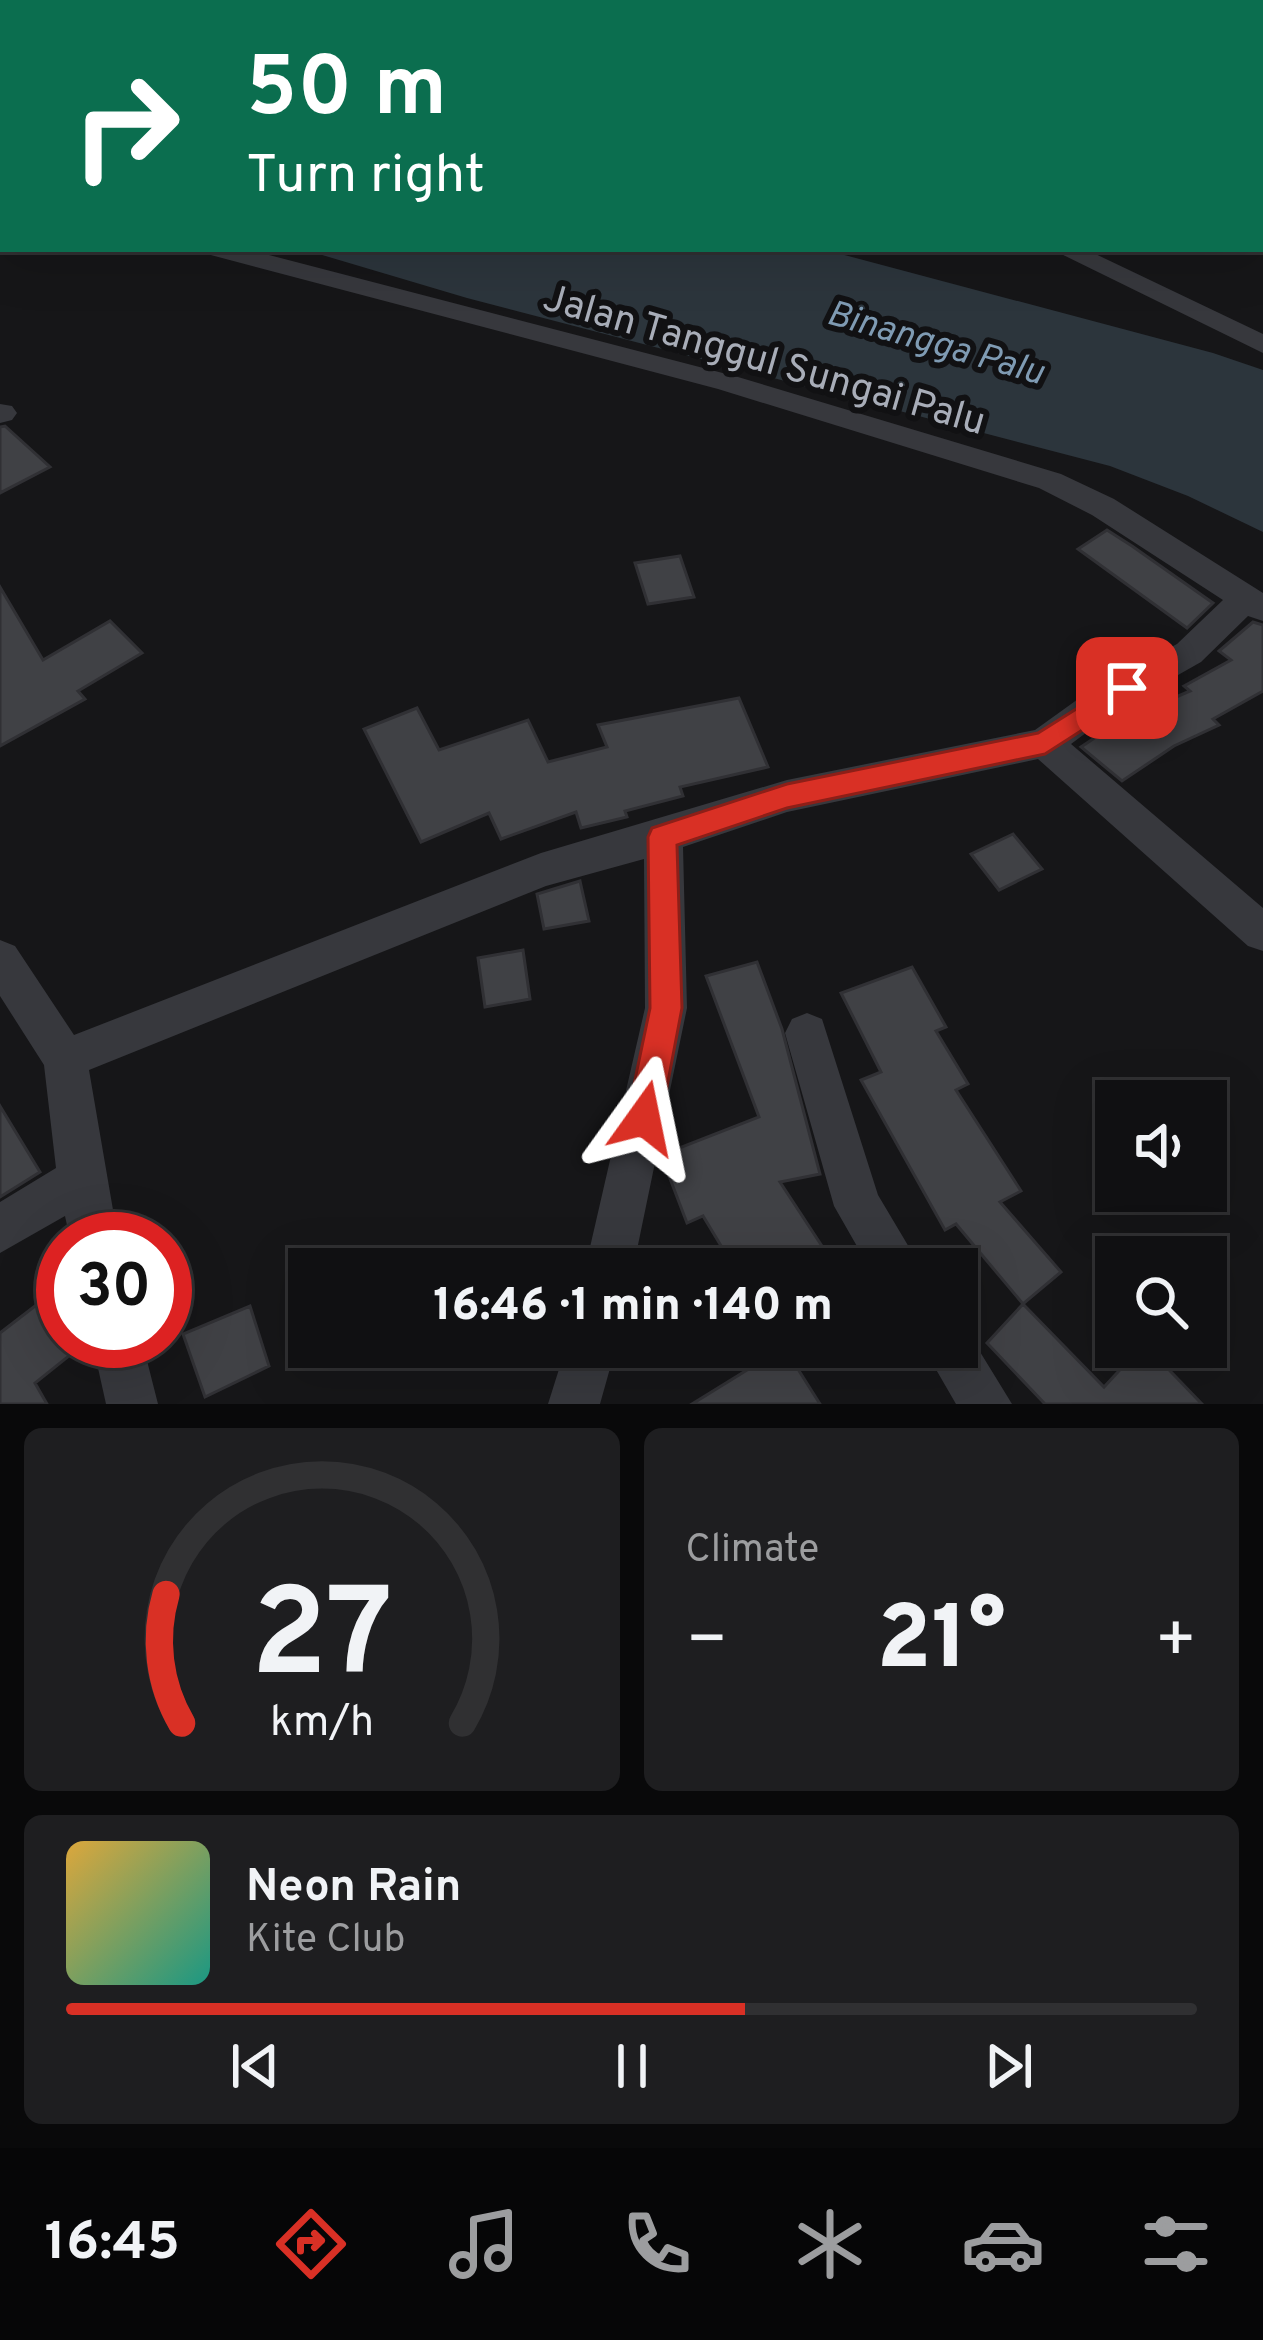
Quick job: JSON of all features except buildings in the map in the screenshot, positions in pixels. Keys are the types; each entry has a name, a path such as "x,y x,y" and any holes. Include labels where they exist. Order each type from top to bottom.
{"street":[{"name":"Jalan Tanggul Sungai Palu","path":"227,252 728,383 1050,481 1103,507 1254,604"},
{"path":"1070,252 1263,345"},
{"path":"65,1059 541,869 662,837 787,796 1045,743 1106,699 1190,653 1254,604"},
{"path":"1045,743 1263,933"},
{"path":"614,1248 666,1008 662,837"},
{"path":"0,959 65,1059 88,1212"},
{"path":"807,1033 858,1205 885,1248"},
{"path":"0,1229 81,1179"},
{"path":"123,1368 132,1404"},
{"path":"574,1404 585,1368"},
{"path":"962,1368 986,1404"}],"water":[{"name":"Binangga Palu","path":"312,252 833,252 1213,353 1263,370 1263,532 1110,466 467,298"}],"route":[{"path":"644,1118 666,1008 662,837 787,796 1045,743 1127,688"}]}
